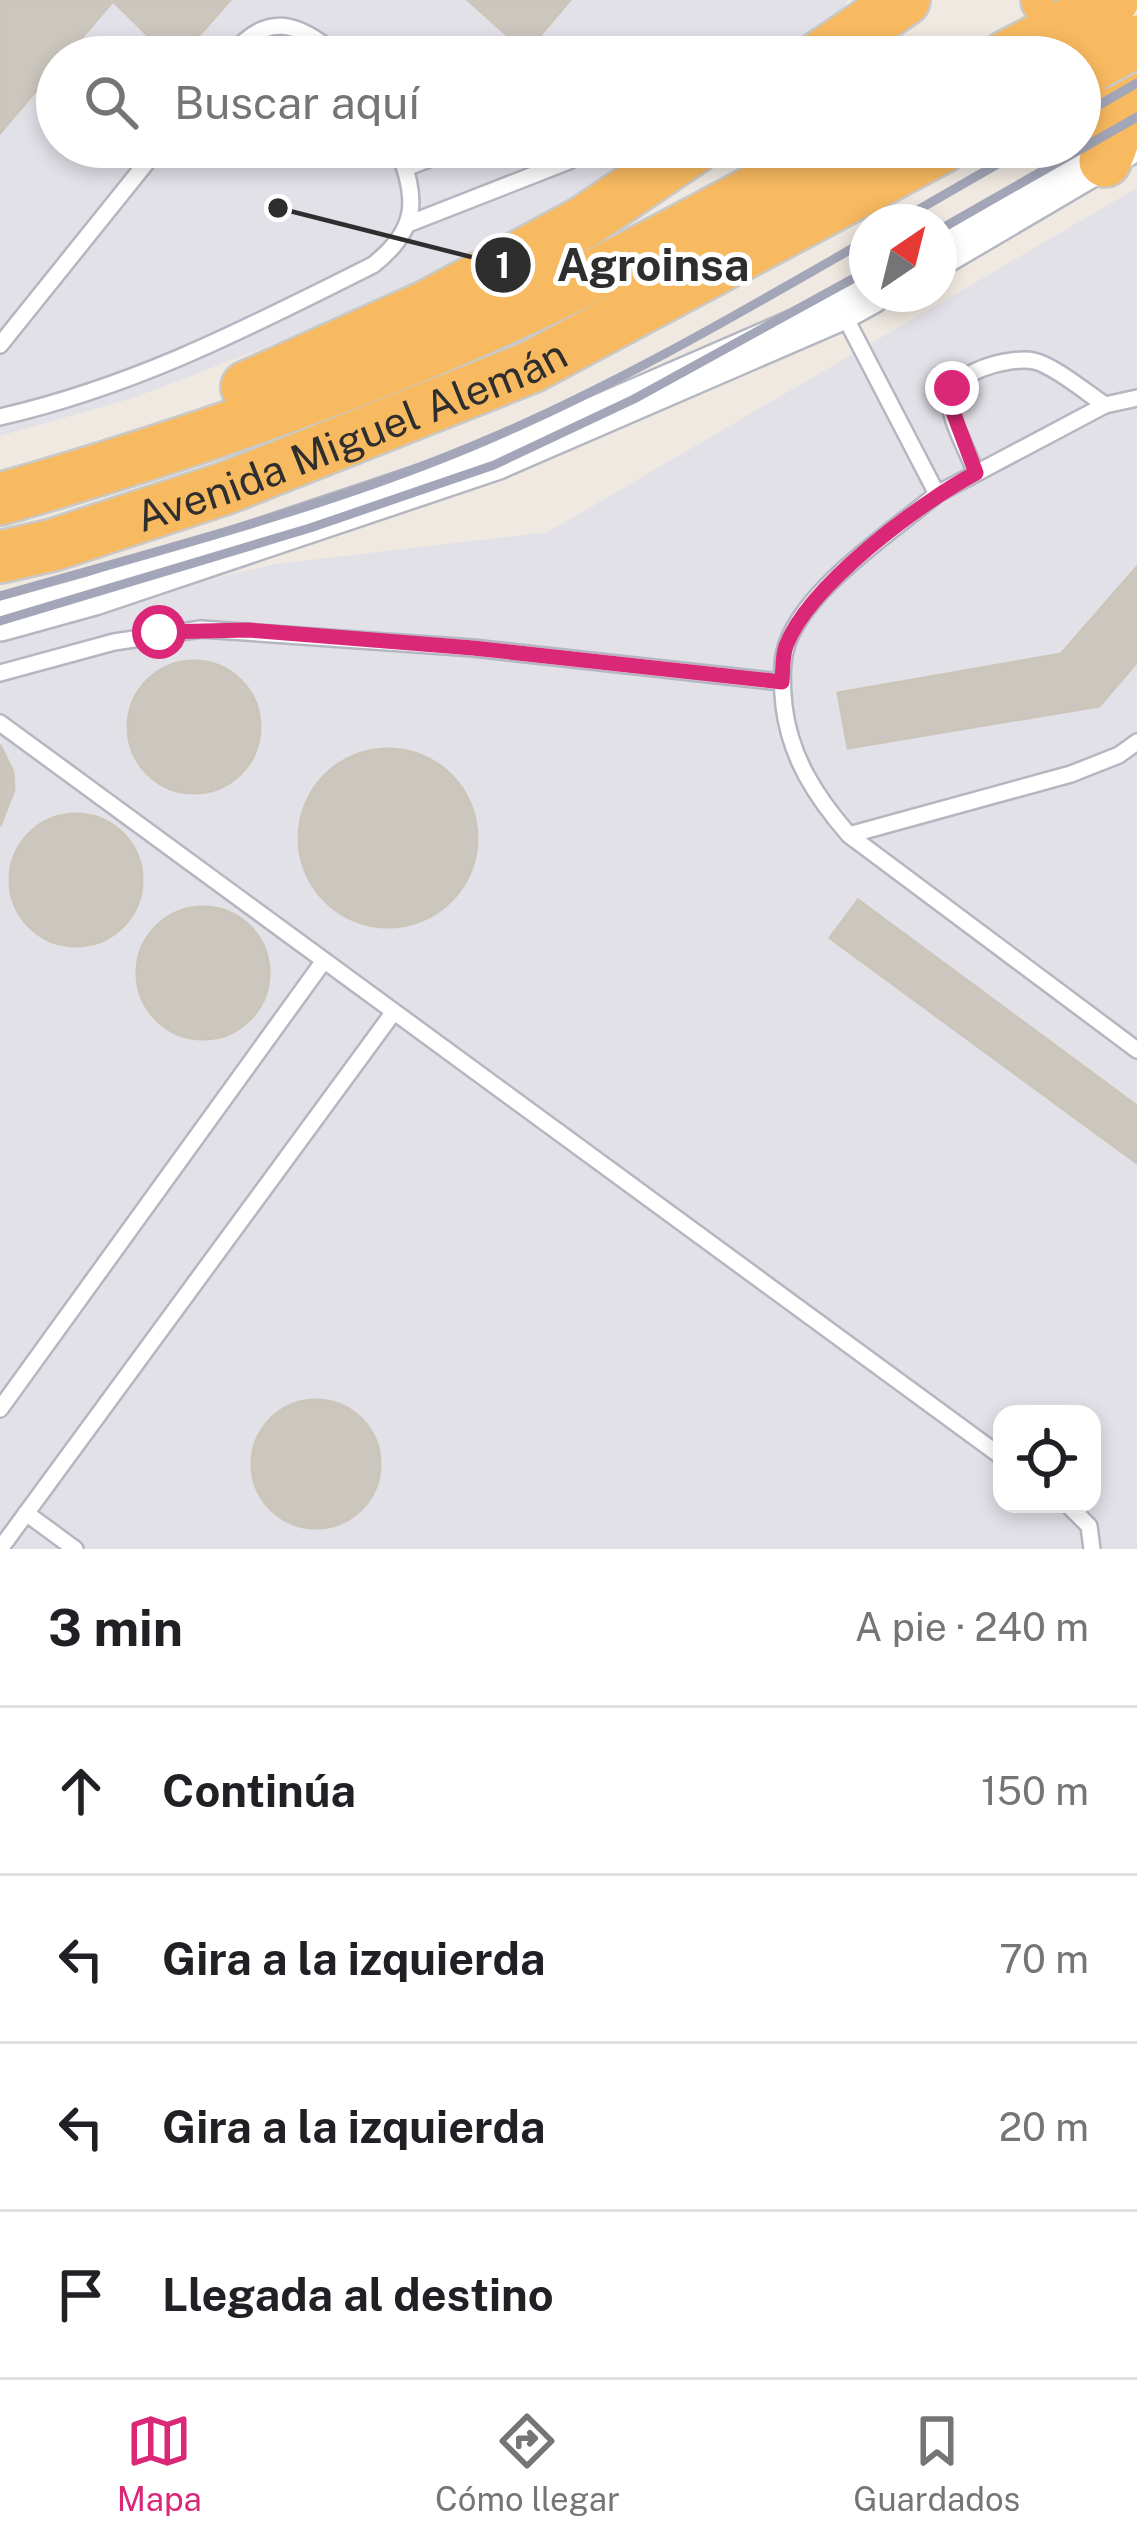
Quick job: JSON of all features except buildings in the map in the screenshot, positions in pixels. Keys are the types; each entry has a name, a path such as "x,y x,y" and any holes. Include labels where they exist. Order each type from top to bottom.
{"highway":[{"path":"851,36 904,0"},
{"path":"1088,36 1113,0"},
{"path":"1083,36 1073,12 1097,36"},
{"path":"1101,41 1126,86 1121,150"},
{"path":"59,482 135,437 428,306 584,222 664,168"},
{"name":"Avenida Miguel Alemán","path":"0,499 392,367 636,254 798,168"},
{"name":"Avenida Miguel Alemán","path":"0,557 52,545 226,488 531,367 903,168"}],"street":[{"path":"957,246 1090,168"},
{"path":"0,621 94,596 495,460 849,305"}],"lane":[{"path":"252,36 260,28 278,25 309,36"},
{"path":"0,345 142,168"},
{"path":"0,417 104,390 204,350 373,265 400,240 408,224 412,202 406,168"},
{"path":"408,224 549,168"},
{"path":"860,312 937,494"},
{"path":"976,473 950,404 952,388 962,378 1010,361 1036,361 1106,405"},
{"path":"1137,398 1106,405 937,494 830,584 804,614 785,648 782,682 788,733 803,770 823,805 849,835 1137,1050"},
{"path":"0,673 114,642 201,629 473,648 782,682"},
{"path":"0,723 993,1450"},
{"path":"849,835 1071,774 1119,755 1137,742"},
{"path":"0,1409 323,962"},
{"path":"1,1549 392,1013"},
{"path":"1076,1513 1090,1526 1092,1549"},
{"path":"26,1514 75,1549"}],"shaded area":[{"path":"0,0 848,0 842,10 804,36 36,36 36,168 614,168 467,269 133,398 0,436"},
{"path":"1137,188 1137,1549 0,1549 0,626 276,564 548,532 925,312 957,312 957,293"}],"railway":[{"path":"1101,104 1137,83"},
{"path":"1101,138 1137,117"},
{"path":"928,204 991,168"},
{"path":"957,220 1048,168"},
{"path":"0,596 307,506 487,440 633,371 849,250"},
{"path":"0,621 310,528 494,465 634,399 849,281"}],"place":[{"name":"Agroinsa","path":"278,208"}],"route":[{"path":"159,632 248,630 473,648 782,682 785,648 804,614 830,584 937,494 976,473 950,404 952,388"}]}
